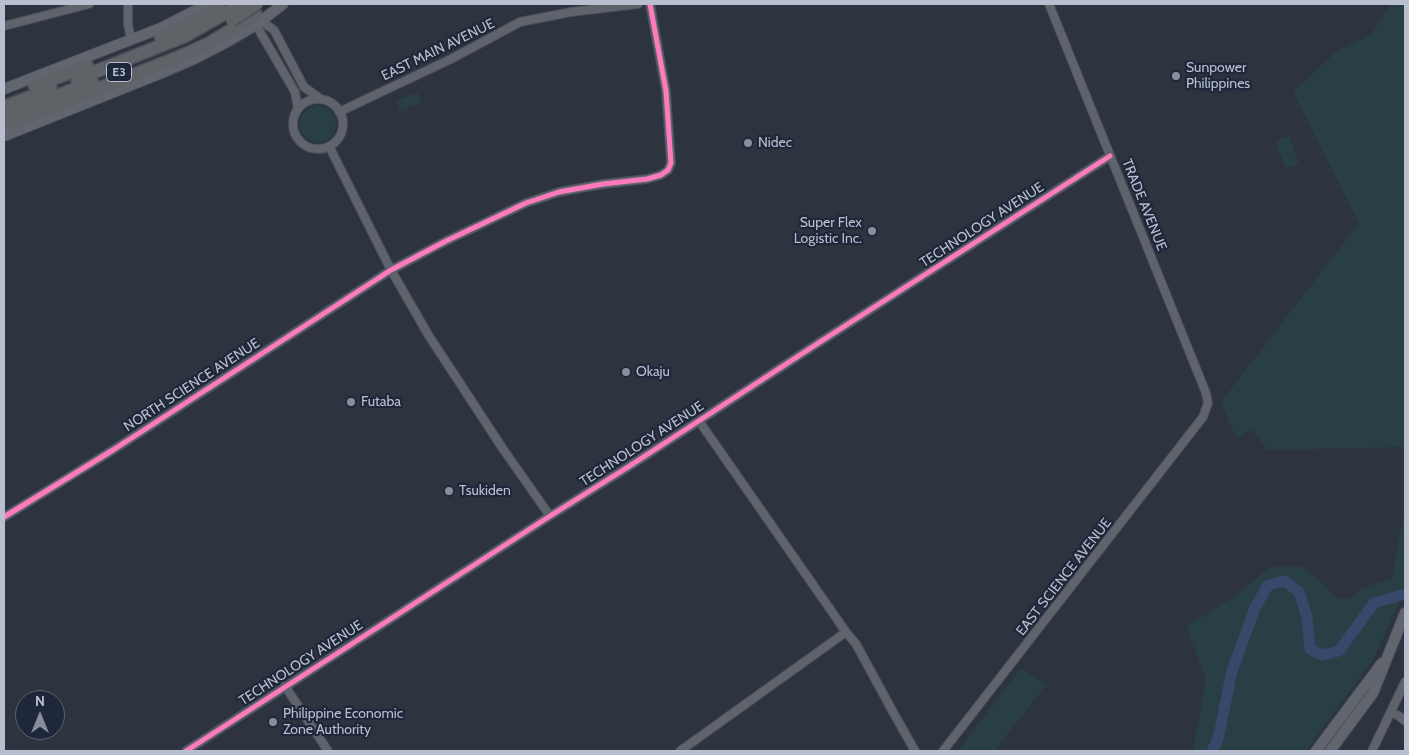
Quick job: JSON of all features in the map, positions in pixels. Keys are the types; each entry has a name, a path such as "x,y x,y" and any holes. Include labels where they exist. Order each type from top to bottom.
{"highway":[{"name":"E3","path":"4,107 169,43 200,28 241,4"},
{"name":"E3","path":"230,10 256,17"},
{"name":"E3","path":"4,117 158,57 205,36 230,10"},
{"path":"4,98 160,37 205,16 230,10"},
{"path":"4,126 184,55 210,43 256,17"}],"main road":[{"path":"4,89 131,40 208,4"},
{"path":"245,4 256,17"},
{"path":"4,136 181,65 211,51 256,17 283,4"},
{"path":"1330,751 1372,693 1405,613"},
{"path":"1316,751 1391,650"}],"street":[{"path":"4,26 89,4"},
{"path":"128,4 128,24 131,40"},
{"name":"EAST MAIN AVENUE","path":"339,112 418,75 520,22 571,12 638,4"},
{"name":"NORTH SCIENCE AVENUE","path":"4,517 113,450 391,270 446,240 526,203 559,192 647,178 661,175 668,170 671,162 666,91 650,4"},
{"name":"TRADE AVENUE","path":"1049,4 1206,393 1208,403 1203,417"},
{"path":"256,17 274,30 304,87 321,99 332,103 339,112 342,124 341,132 337,139 329,146 312,148 300,141 294,132 294,116 303,104 310,100 321,99"},
{"path":"256,17 295,92 298,109"},
{"path":"329,146 391,270 429,336 503,449 550,516"},
{"name":"TECHNOLOGY AVENUE","path":"186,751 1110,156"},
{"name":"EAST SCIENCE AVENUE","path":"944,751 1203,417"},
{"path":"699,421 856,644 915,751"},
{"path":"680,751 846,632"},
{"path":"1372,751 1405,682"},
{"path":"285,686 328,751"},
{"path":"1391,712 1405,721"}],"shaded area":[{"path":"1390,4 1405,4 1405,447 1267,450 1251,429 1237,439 1221,402 1359,223 1293,92 1337,51 1371,35"},
{"path":"417,92 422,102 400,111 396,101"},
{"path":"318,106 325,107 331,111 335,117 335,131 331,137 325,141 318,142 311,141 305,137 301,131 300,124 301,117 305,111 311,107"},
{"path":"1289,136 1299,163 1286,168 1275,142"},
{"path":"1405,507 1405,590 1374,658 1306,751 1195,751 1194,746 1206,678 1186,627 1238,594 1269,567 1302,566 1328,588 1337,599 1352,598 1362,588 1392,578"},
{"path":"1021,668 1046,685 994,751 959,750 961,747"}],"waterway":[{"path":"1212,751 1218,739 1232,671 1255,608 1268,585 1285,581 1299,592 1307,617 1310,649 1322,655 1339,651 1374,603 1405,594"}],"cycle path":[{"path":"4,517 113,450 391,270 446,241 526,203 559,192 647,179 661,175 668,170 671,163 666,91 650,4"},
{"path":"186,751 1110,156"}],"place":[{"name":"Sunpower Philippines","path":"1176,76"},
{"name":"Nidec","path":"748,143"},
{"name":"Super Flex Logistic Inc.","path":"872,231"},
{"name":"Okaju","path":"626,372"},
{"name":"Futaba","path":"351,402"},
{"name":"Tsukiden","path":"449,491"},
{"name":"Philippine Economic Zone Authority","path":"273,722"}]}
